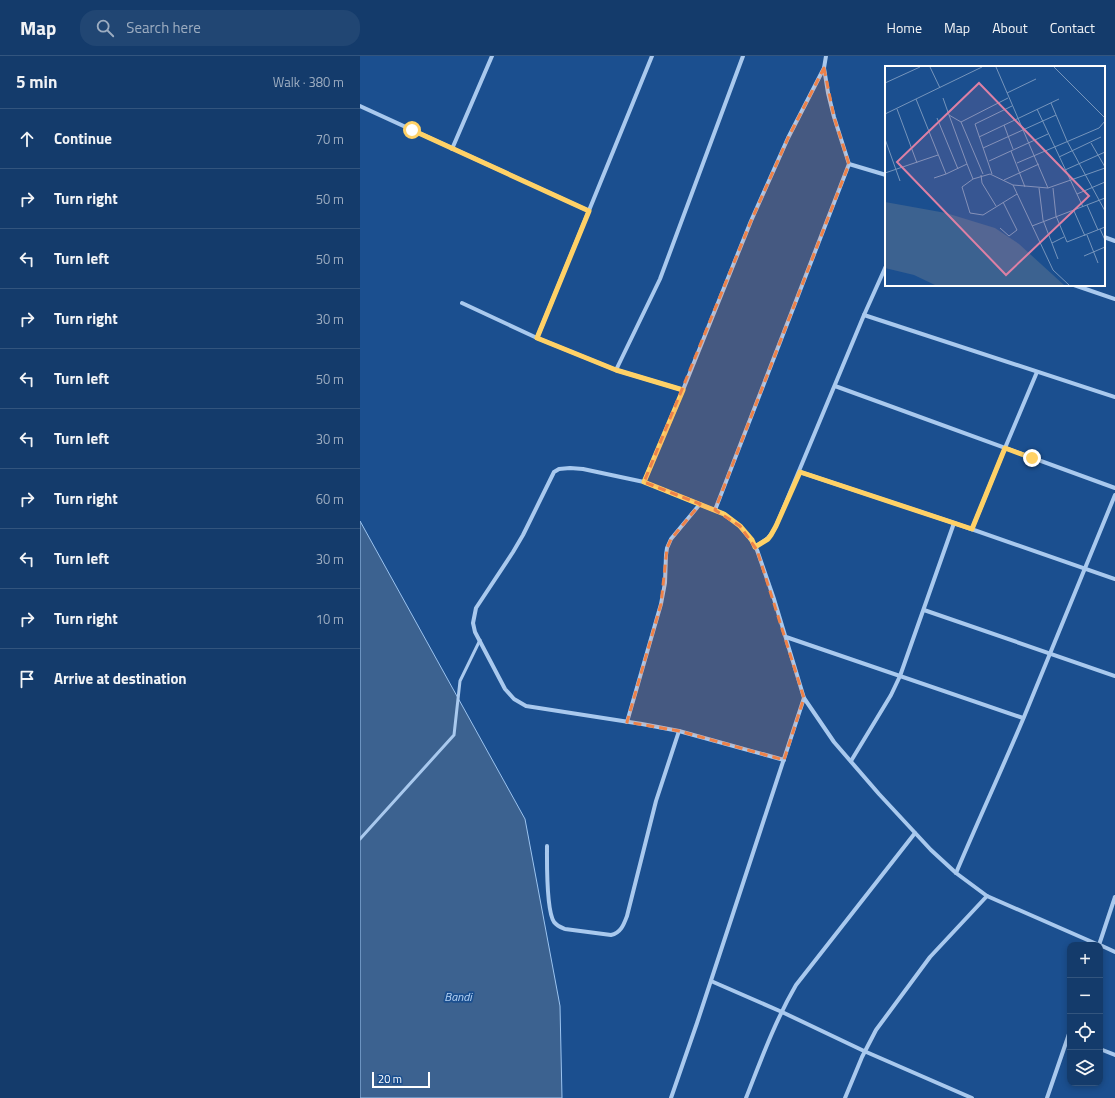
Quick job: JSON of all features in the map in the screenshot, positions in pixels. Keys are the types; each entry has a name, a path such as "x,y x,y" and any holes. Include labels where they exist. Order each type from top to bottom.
{"street":[{"path":"452,148 492,56"},
{"path":"537,338 652,56"},
{"path":"616,370 660,279 743,56"},
{"path":"644,482 751,221 784,145 824,68 826,56"},
{"path":"715,510 849,164 834,117 824,68"},
{"path":"360,106 589,211"},
{"path":"849,164 885,175"},
{"path":"1105,237 1115,241"},
{"path":"755,547 768,539 776,526 885,268"},
{"path":"1077,286 1115,299"},
{"path":"462,303 537,338 616,370 683,390"},
{"path":"864,315 1115,397"},
{"path":"972,529 1037,372"},
{"path":"835,386 1115,488"},
{"path":"784,760 679,731 526,706 514,699 505,689 475,632 473,623 476,608 520,540 554,472 559,469 583,469 644,482 724,514 740,526 752,540 767,576 804,698 834,742 915,833 956,873 986,896 1092,942"},
{"path":"800,472 972,529 1115,579"},
{"path":"956,873 1023,718 1115,495"},
{"path":"628,722 661,604 665,582 666,555 668,548 671,539 700,504"},
{"path":"851,761 891,695 900,676 954,523"},
{"path":"924,610 1115,676"},
{"path":"786,637 1023,718"},
{"path":"671,1098 804,698"},
{"path":"547,846 549,904 551,916 555,923 559,927 565,929 611,935 620,931 627,916 656,801 679,731"},
{"path":"746,1098 782,1012 796,985 915,833"},
{"path":"845,1098 864,1051 876,1030 930,957 986,896"},
{"path":"1100,942 1115,897"},
{"path":"1103,947 1115,952"},
{"path":"711,981 782,1012 864,1051 972,1098"},
{"path":"1047,1098 1067,1040"},
{"path":"1102,1050 1115,1055"}],"lane":[{"path":"360,838 454,735 460,682 480,640"}],"highlighted area":[{"path":"824,68 834,117 849,164 715,510 740,526 757,550 804,698 784,760 679,731 627,722 661,604 667,548 671,539 700,504 644,482 751,221 788,138"}],"water":[{"name":"Bandi","path":"360,521 525,819 560,1006 562,1098 360,1098"}],"route":[{"path":"412,130 589,211 537,338 616,370 683,390 644,482 724,514 740,526 752,540 755,547 768,539 771,535 800,472 972,529 1005,448 1032,458"}]}
